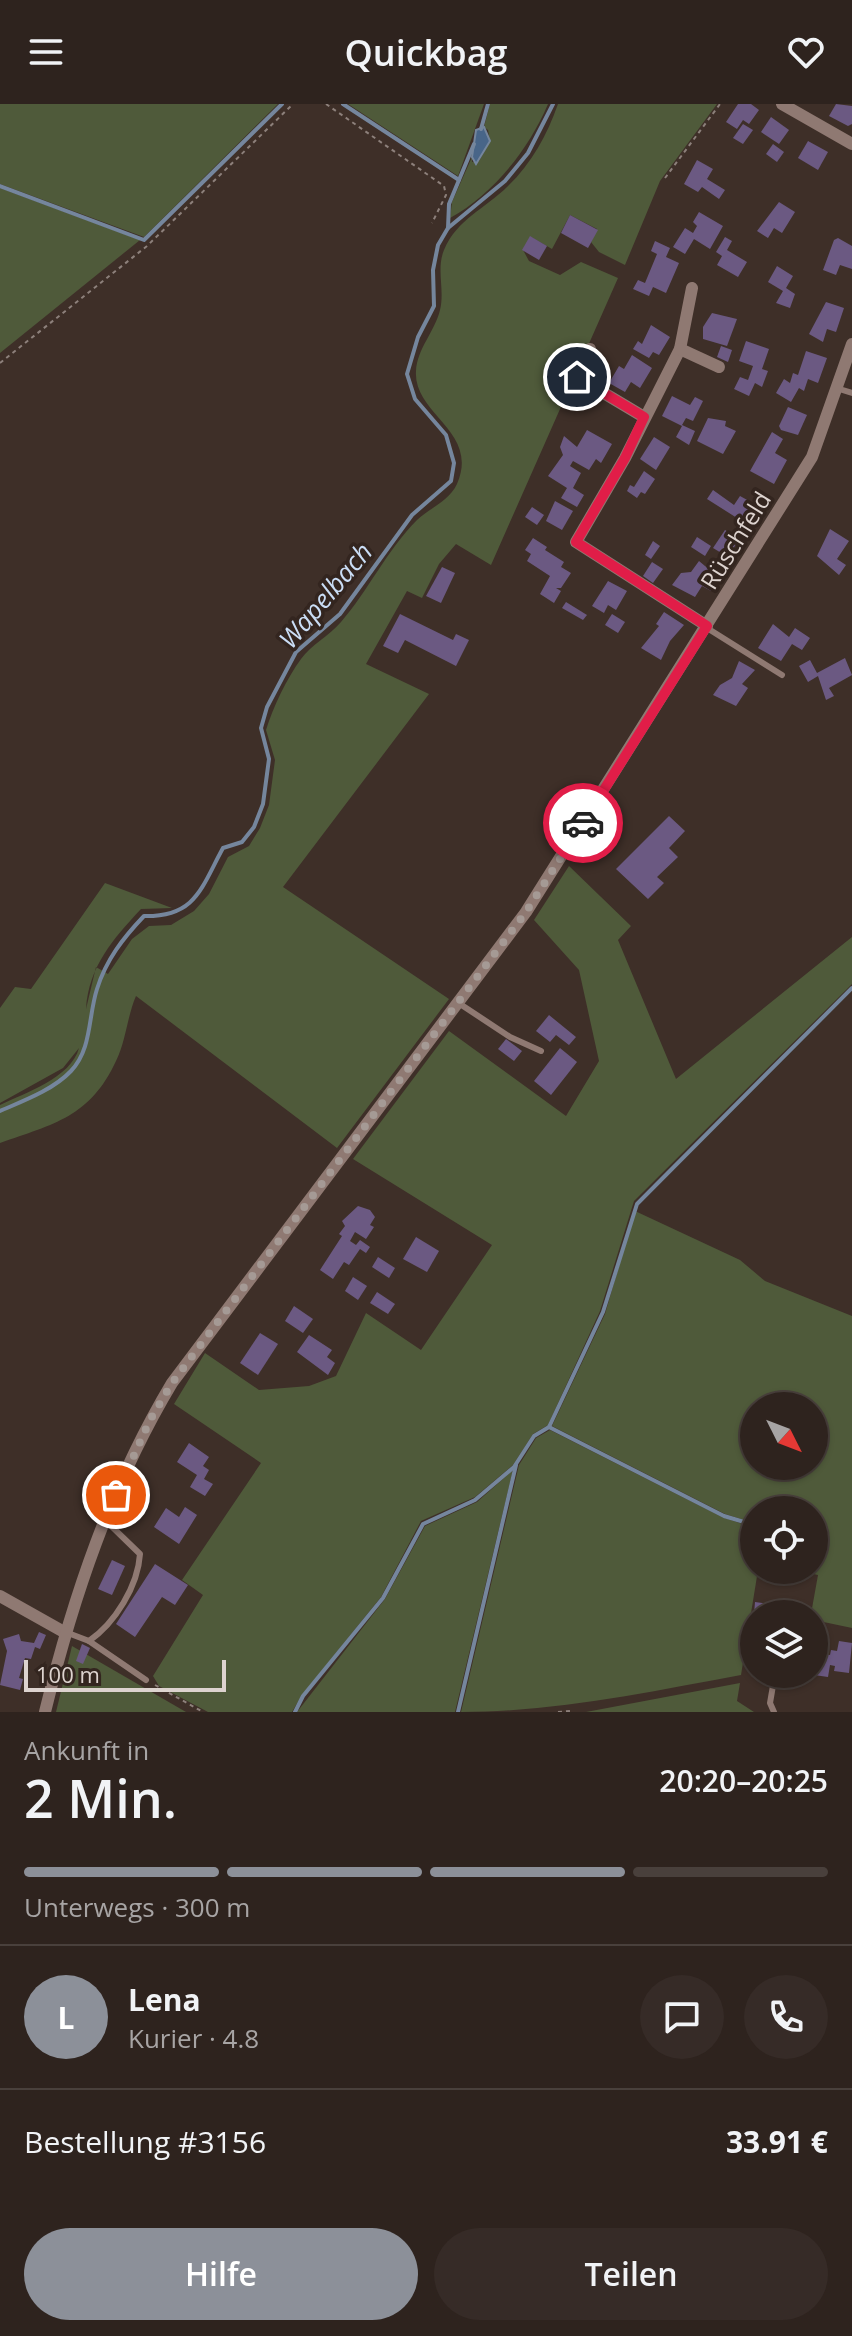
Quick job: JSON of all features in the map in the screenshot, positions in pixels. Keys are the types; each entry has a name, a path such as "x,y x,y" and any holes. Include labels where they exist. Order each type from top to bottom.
{"street":[{"path":"782,104 852,144"},
{"path":"692,288 680,349 625,458 576,542 707,627"},
{"name":"Rüschfeld","path":"45,1712 64,1632 90,1554 150,1420 172,1383 526,912 812,457 852,344"},
{"path":"590,349 577,377 644,417"},
{"path":"680,349 719,367"},
{"path":"0,1596 64,1632"}],"lane":[{"path":"836,388 852,393"},
{"path":"707,627 782,675"},
{"path":"457,1002 510,1037 541,1051"},
{"path":"89,1641 107,1628 139,1571 140,1554 105,1520"},
{"path":"64,1632 89,1641 146,1680"},
{"path":"773,1688 770,1703 774,1712"}],"path":[{"path":"0,363 147,246 293,104"},
{"path":"326,104 444,186 446,195 432,223"},
{"path":"665,178 720,104"},
{"path":"146,1680 203,1712"},
{"path":"558,1712 570,1711"}],"green space":[{"path":"0,104 278,104 144,237 0,184"},
{"path":"348,104 484,104 458,176"},
{"path":"490,104 548,104 530,138 507,170 480,197 450,218 452,202 472,157 472,162 479,161 490,141 488,130 484,127"},
{"path":"558,104 717,104 660,181 625,265 599,252 591,242 597,229 570,215 552,249 531,237 523,250 529,261 560,275 581,262 618,278 491,565 456,544 439,564 422,598 407,591 366,664 429,694 283,887 449,999 337,1148 136,996 119,1053 106,1080 94,1095 68,1116 0,1143 0,1105 57,1076 67,1068 79,1048 63,1068 0,1103 0,1008 15,987 31,989 105,883 172,908 141,909 112,942 97,968 108,974 132,939 149,926 171,925 194,911 209,894 228,857 249,846 269,805 275,760 266,730 276,702 291,675 305,654 351,610 406,532 449,495 457,484 462,466 460,450 424,400 416,371 419,355 440,310 442,257 456,230 517,177 544,138"},
{"path":"0,188 140,240 0,353"},
{"path":"569,866 631,926 618,940 676,1079 852,937 852,984 634,1201 600,1311 548,1425 533,1434 513,1465 475,1497 421,1521 381,1597 302,1695 292,1712 208,1712 159,1686 153,1676 203,1595 182,1580 261,1463 174,1404 205,1353 259,1390 309,1386 336,1376 366,1313 421,1350 492,1245 353,1159 449,1031 566,1116 599,1061 579,970 534,920"},
{"path":"635,1211 740,1260 765,1281 852,1316 852,1628 828,1623 828,1600 814,1600 816,1584 828,1584 828,1496 740,1496 740,1519 725,1514 552,1426 605,1314"},
{"path":"550,1430 740,1523 740,1584 756,1584 753,1600 740,1600 740,1675 567,1705 461,1712 519,1465 536,1438"},
{"path":"513,1470 455,1712 297,1712 385,1599 425,1526 477,1502"},
{"path":"72,1646 186,1712 56,1712"},
{"path":"740,1683 737,1701 754,1712 586,1712"}],"water":[{"path":"484,127 490,141 476,164 472,157 476,130"}],"building":[{"path":"738,104 751,104 759,110 749,124 743,120 737,129 726,122"},
{"path":"836,104 852,106 852,124 848,126 829,116"},
{"path":"771,117 789,130 779,144 761,132"},
{"path":"743,124 753,130 743,144 733,138"},
{"path":"808,141 828,152 818,170 798,158"},
{"path":"773,144 784,152 777,162 766,154"},
{"path":"697,160 713,169 707,179 725,190 719,199 702,187 698,192 684,184"},
{"path":"779,202 795,212 782,233 774,228 768,238 757,231"},
{"path":"699,212 723,226 710,249 694,239 685,254 673,247 685,228 693,233 697,226 693,222"},
{"path":"570,215 598,230 588,248 561,233"},
{"path":"530,236 547,246 539,260 522,250"},
{"path":"725,237 732,241 727,250 747,262 738,277 717,265 722,256 716,252"},
{"path":"838,238 852,246 852,269 840,265 836,275 823,270 834,240"},
{"path":"655,241 670,248 666,257 679,263 666,293 653,287 649,296 633,289 638,280 645,283 657,254 651,251"},
{"path":"777,266 793,276 786,288 795,294 790,308 776,303 783,291 768,282"},
{"path":"826,302 844,308 836,332 827,329 823,342 809,334"},
{"path":"712,313 737,319 727,346 703,339 703,327"},
{"path":"651,325 670,337 659,355 653,352 649,358 633,349 638,341 642,344"},
{"path":"746,341 769,349 762,369 768,371 762,387 755,383 749,396 734,389 740,377 748,380 753,366 739,361"},
{"path":"721,346 732,350 728,362 717,357"},
{"path":"806,351 827,358 818,383 808,379 804,391 799,388 791,402 776,393 784,379 790,383 793,373 798,375"},
{"path":"632,355 652,368 640,388 631,382 625,392 609,383 619,366 624,369"},
{"path":"672,396 690,405 695,397 703,401 693,421 686,418 682,425 695,431 689,445 676,437 682,426 662,416"},
{"path":"788,407 807,415 798,435 781,430 779,426"},
{"path":"708,418 726,421 725,426 736,431 723,454 697,441"},
{"path":"587,430 612,444 601,463 596,459 589,470 573,461 570,466 581,473 573,488 584,495 577,507 561,498 567,488 548,476 563,455 560,447 564,436 577,447"},
{"path":"772,432 783,439 775,453 787,460 774,484 750,471"},
{"path":"654,437 670,447 656,470 640,459"},
{"path":"644,471 655,479 645,494 641,492 637,498 627,491 630,485 634,487"},
{"path":"713,490 734,505 740,496 760,507 748,525 707,499"},
{"path":"555,501 573,511 562,530 546,521"},
{"path":"532,507 544,515 537,525 525,517"},
{"path":"830,529 849,541 837,559 846,565 839,575 817,556"},
{"path":"725,530 739,539 728,557 713,548"},
{"path":"697,537 711,546 705,556 691,547"},
{"path":"533,538 564,562 561,567 571,573 561,588 556,588 561,591 554,603 540,594 550,576 527,561 531,554 525,550"},
{"path":"653,541 660,546 651,559 645,555"},
{"path":"699,561 717,576 722,573 711,591 702,586 695,597 672,585 681,573 691,572"},
{"path":"652,562 663,569 653,583 643,576"},
{"path":"442,567 455,573 441,603 426,596"},
{"path":"608,581 627,591 616,610 608,605 604,613 592,606"},
{"path":"566,602 587,615 583,620 562,608"},
{"path":"664,612 684,625 670,641 661,660 641,648 659,626 656,624"},
{"path":"400,614 453,640 456,634 469,640 456,666 405,640 398,653 383,646"},
{"path":"612,614 625,622 618,633 605,625"},
{"path":"773,624 789,637 795,628 810,638 802,650 792,644 781,661 758,648"},
{"path":"845,658 852,675 829,688 834,696 826,700 818,676 808,682 799,666 810,660 817,673"},
{"path":"739,661 755,670 742,684 748,688 736,706 713,695 720,685 732,678"},
{"path":"669,816 685,831 669,848 678,857 657,877 664,883 648,899 616,869"},
{"path":"549,1015 576,1037 569,1045 556,1035 550,1042 536,1031"},
{"path":"506,1039 522,1051 514,1061 498,1049"},
{"path":"560,1048 577,1062 551,1095 534,1081"},
{"path":"358,1206 370,1210 375,1217 370,1225 374,1227 366,1239 355,1232 350,1241 356,1245 360,1240 370,1247 366,1253 360,1249 349,1265 344,1262 333,1279 320,1270 342,1236 339,1234 345,1226 342,1221"},
{"path":"416,1237 439,1251 427,1272 403,1259"},
{"path":"378,1257 395,1268 389,1278 372,1267"},
{"path":"353,1277 367,1286 358,1300 345,1291"},
{"path":"377,1292 395,1304 388,1314 370,1303"},
{"path":"294,1306 313,1319 303,1333 285,1321"},
{"path":"260,1333 278,1344 258,1375 240,1363"},
{"path":"309,1335 332,1350 327,1357 335,1363 328,1375 297,1352"},
{"path":"189,1443 209,1457 203,1466 209,1470 204,1479 213,1484 205,1496 190,1487 197,1475 177,1462"},
{"path":"185,1507 197,1515 179,1544 154,1527 166,1508 179,1517"},
{"path":"112,1560 125,1566 112,1595 98,1589"},
{"path":"155,1564 188,1585 175,1605 162,1597 135,1637 116,1624"},
{"path":"39,1632 46,1635 40,1649 35,1647 31,1659 25,1658 19,1678 23,1679 20,1690 0,1685 7,1651 3,1639 19,1634 21,1641 34,1643"},
{"path":"839,1641 852,1643 849,1673 834,1671 835,1666 830,1665 828,1677 828,1655 831,1650 837,1651"},
{"path":"82,1644 90,1648 83,1664 76,1661"}],"waterway":[{"path":"0,186 144,240 282,104"},
{"path":"343,104 459,180"},
{"path":"481,129 488,104"},
{"name":"Wapelbach","path":"0,1111 47,1089 71,1071 83,1053 101,978 122,941 144,916 161,915 186,905 202,887 223,848 242,842 254,827 263,804 269,759 261,728 267,707 296,652 340,614 412,515 451,481 454,463 446,435 415,399 407,374 418,337 434,306 433,270 438,245 448,228 505,181 528,153 553,104"},
{"path":"448,228 449,204 474,144"},
{"path":"295,1712 303,1696 383,1598 423,1524 475,1500 514,1467 534,1436 549,1427 603,1312 637,1204 852,988"},
{"path":"549,1427 724,1516 740,1521"},
{"path":"458,1712 516,1465"}],"way so far":[{"path":"116,1495 150,1420 172,1383 526,912 583,823"}],"route":[{"path":"577,377 644,417 625,458 576,542 707,626 583,823"}]}
